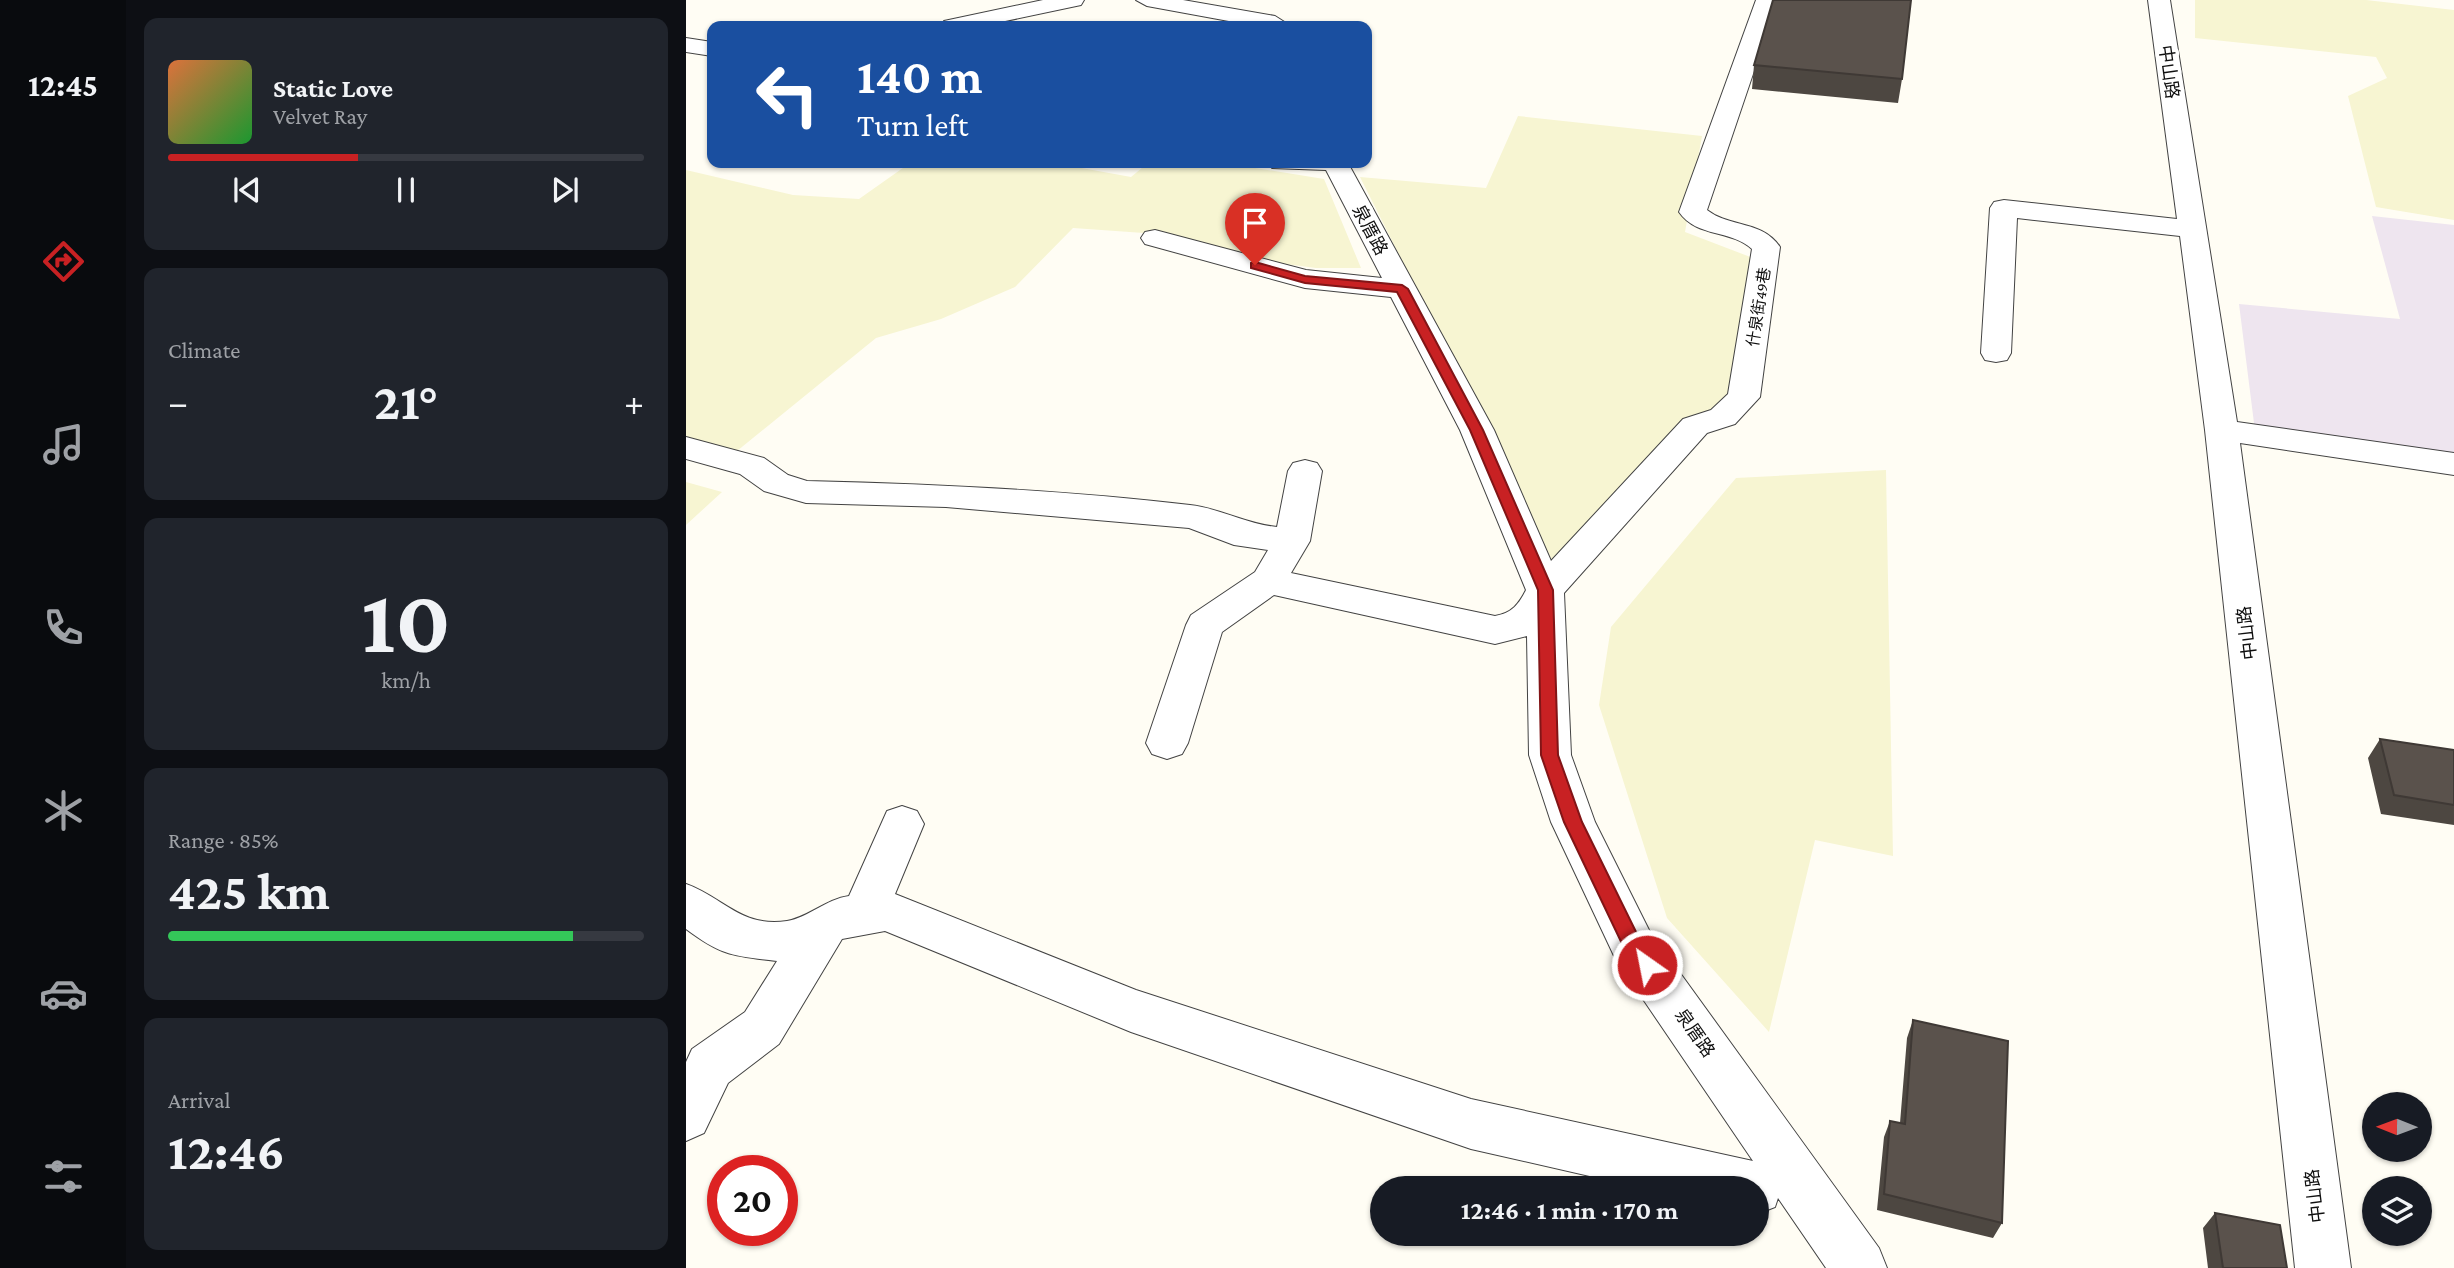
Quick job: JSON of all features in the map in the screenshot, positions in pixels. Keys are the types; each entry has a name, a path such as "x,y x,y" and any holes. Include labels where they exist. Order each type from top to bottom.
{"street":[{"path":"975,21 1073,0"},
{"path":"1147,0 1255,21"},
{"path":"1275,21 1278,0"},
{"name":"什泉街49巷","path":"1545,590 1695,426 1723,417 1744,397 1767,252 1759,239 1749,232 1699,220 1693,212 1767,0"},
{"name":"中山路","path":"2159,0 2222,430 2323,1268"},
{"path":"686,45 707,48"},
{"name":"泉厝路","path":"1338,168 1477,430 1545,590 1550,755 1573,822 1632,944 1814,1201 1858,1268"},
{"path":"1996,353 2004,208 2192,229"},
{"path":"1155,238 1305,279 1402,289"},
{"path":"2222,430 2454,464"},
{"path":"686,448 752,466 776,483 806,492 946,496 1193,517 1247,536 1292,541"},
{"path":"1167,743 1205,625 1268,581 1292,541 1305,471"},
{"path":"1268,581 1495,630 1516,627 1530,619 1545,590"},
{"path":"686,1116 710,1066 762,1028 844,920 902,824"},
{"path":"686,903 731,936 792,942 844,920 887,911 1131,1010 1471,1124 1703,1176"},
{"path":"1769,1191 1814,1201"}],"shaded area":[{"path":"2195,0 2366,0 2454,10 2454,220 2376,207 2348,96 2387,78 2376,57 2195,38"},
{"path":"1518,116 1702,136 1685,232 1753,258 1727,415 1677,460 1562,580 1360,177 1486,188"},
{"path":"903,168 1082,168 1131,177 1142,168 1255,168 1324,179 1361,268 1316,268 1255,260 1158,234 1073,228 1015,287 941,319 876,338 737,451 686,438 686,170 793,195 859,199"},
{"path":"2372,216 2454,225 2454,455 2255,431 2239,304 2400,319"},
{"path":"1886,470 1893,856 1815,840 1769,1032 1667,918 1599,705 1611,627 1736,478"},
{"path":"686,482 722,492 686,525"}],"building":[{"path":"1773,0 1911,0 1902,79 1754,65"},
{"path":"2380,739 2454,750 2454,805 2394,795"},
{"path":"1913,1020 2008,1041 2002,1223 1884,1194 1890,1121 1905,1124"},
{"path":"2215,1213 2280,1225 2287,1268 2223,1268"}],"route":[{"path":"1255,265 1305,279 1402,289 1477,430 1545,590 1550,755 1573,822 1632,944 1647,965"}]}
